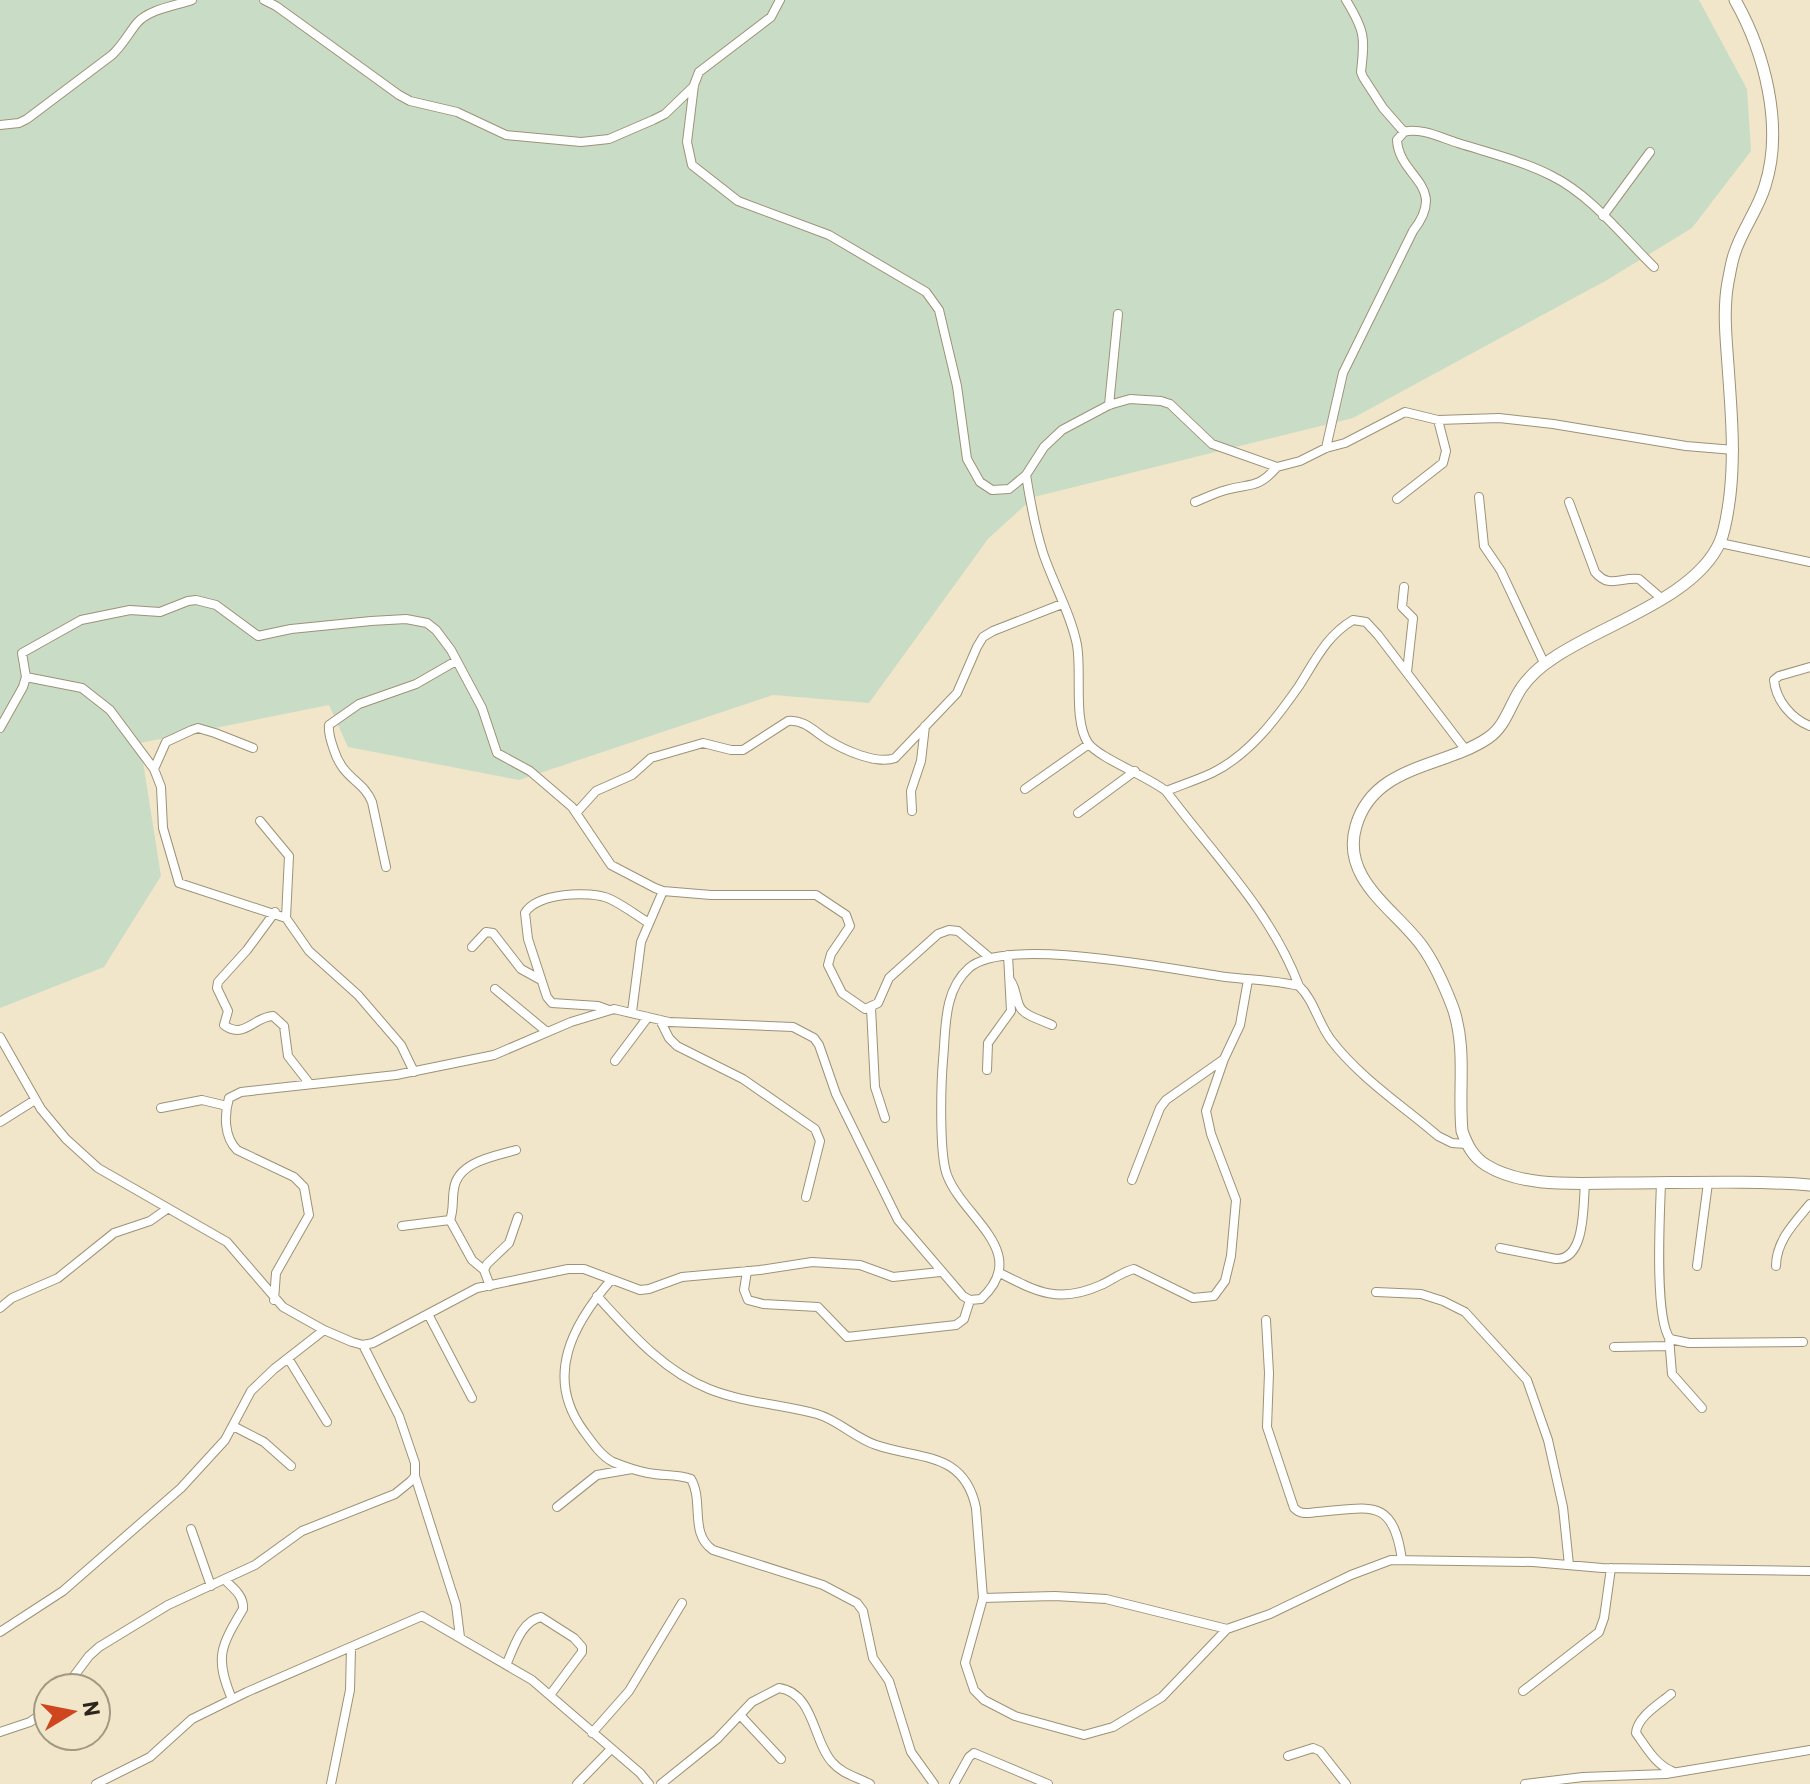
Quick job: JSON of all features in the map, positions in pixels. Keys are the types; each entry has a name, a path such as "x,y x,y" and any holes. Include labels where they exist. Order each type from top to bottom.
{"main road":[{"path":"1735,0 1754,41 1766,80 1771,157 1765,188 1734,254 1726,294 1734,450 1728,511 1720,543 1696,572 1661,598 1573,646 1545,665 1523,686 1503,724 1492,736 1417,767 1383,786 1359,817 1354,831 1354,849 1365,883 1422,946 1453,1008 1462,1046 1460,1112 1466,1144 1481,1161 1504,1173 1543,1181 1810,1185"}],"street":[{"path":"0,125 27,119 112,55 148,14 192,0"},
{"path":"264,0 399,95 410,101 457,112 506,135 581,142 609,139 665,114 694,85"},
{"path":"780,0 771,17 699,72 694,85 687,142 690,158 696,170 738,201 809,225 926,292 939,310 957,386 967,459 980,482 992,490 1009,489 1026,475 1044,447 1062,430 1109,405 1138,399 1170,404 1212,444 1277,467 1300,461 1360,436 1398,413 1412,412 1438,420 1499,418 1734,450"},
{"path":"1346,0 1357,17 1365,40 1361,67 1363,77 1383,108 1404,132"},
{"path":"1326,448 1343,373 1427,203 1426,191 1398,149 1397,140 1404,132 1414,130 1539,170 1574,190 1654,267"},
{"path":"1603,216 1650,152"},
{"path":"1109,405 1118,314"},
{"path":"1397,499 1443,463 1446,451 1438,420"},
{"path":"1195,502 1224,491 1257,485 1277,467"},
{"path":"1026,475 1042,550 1074,629 1083,731 1089,744 1100,754 1166,791 1231,870 1254,903 1333,1042 1359,1069 1438,1136 1452,1143 1466,1144"},
{"path":"1479,497 1484,546 1501,571 1545,665"},
{"path":"1569,502 1595,572 1601,580 1609,583 1639,579 1661,598"},
{"path":"1720,543 1810,562"},
{"path":"1404,587 1402,607 1414,623 1407,673"},
{"path":"0,728 26,677 22,653 71,624 130,610 160,612 196,600 216,605 258,636 291,629 418,620 436,630 456,661 482,708 497,753 530,771 577,812 611,865 663,891 721,895 816,895 849,920 850,926 828,960 829,971 847,999 860,1007 871,1008 878,1003 889,978 938,934 958,931 989,957"},
{"path":"577,812 596,791 632,775 651,758 703,743 743,750 788,721 801,722 834,744 883,761 895,758 957,693 983,637 1062,604"},
{"path":"1166,791 1213,773 1247,749 1298,688 1327,641 1353,620 1366,622 1465,749"},
{"path":"386,867 372,802 340,768 329,735 329,725 359,704 416,684 456,661"},
{"path":"1810,667 1774,680 1775,688 1790,714 1810,726"},
{"path":"26,677 74,685 98,698 110,710 154,769 163,793 164,836 179,883 286,918 309,951 358,995 401,1045 414,1072"},
{"path":"912,811 911,791 921,761 925,725"},
{"path":"154,769 166,742 198,728 253,748"},
{"path":"1025,789 1089,744"},
{"path":"1078,813 1135,771"},
{"path":"260,821 289,856 286,918"},
{"path":"632,1012 641,942 663,891"},
{"path":"610,1010 598,1006 552,1003 541,980 524,919 530,905 557,895 603,897 649,923"},
{"path":"275,912 218,982 217,988 228,1011 224,1025 230,1029 246,1030 267,1016 273,1016 284,1026 288,1056 309,1083"},
{"path":"472,947 486,932 493,933 521,969 541,980"},
{"path":"987,1070 988,1043 1011,1011 1008,955"},
{"path":"274,1300 276,1273 309,1215 304,1187 294,1177 231,1145 226,1129 227,1106 229,1098 241,1092 414,1072 494,1055 571,1022 610,1010 622,1009 660,1020 793,1027 814,1038 823,1053 826,1071 836,1094 890,1206 905,1229 940,1272 970,1300 981,1299 1000,1273 995,1245 946,1174 941,1083 947,1009 950,997 967,969 989,957 1069,955 1299,986"},
{"path":"1009,980 1016,989 1023,1012 1052,1025"},
{"path":"1000,1273 1049,1295 1077,1294 1134,1269 1193,1298 1207,1298 1219,1291 1225,1281 1231,1256 1236,1200 1211,1134 1206,1111 1240,1025 1248,980"},
{"path":"495,989 547,1032"},
{"path":"871,1008 875,1087 885,1118"},
{"path":"615,1061 648,1017"},
{"path":"660,1020 677,1046 743,1079 815,1129 820,1141 806,1197"},
{"path":"0,1037 35,1100 66,1139 98,1168 234,1247 274,1300 324,1330 363,1345 373,1343 466,1292 576,1268 630,1288 649,1289 682,1277 825,1262 860,1265 893,1277 940,1272"},
{"path":"1132,1180 1166,1100 1224,1059"},
{"path":"0,1122 35,1100"},
{"path":"161,1108 202,1100 227,1106"},
{"path":"490,1286 484,1270 472,1260 450,1220 454,1186 460,1175 475,1163 516,1150"},
{"path":"1500,1248 1564,1260 1580,1238 1585,1183"},
{"path":"1661,1183 1659,1254 1664,1324 1672,1374 1702,1408"},
{"path":"1697,1266 1708,1183"},
{"path":"1776,1266 1777,1249 1810,1204"},
{"path":"0,1308 12,1298 58,1278 114,1233 150,1221 167,1209"},
{"path":"484,1270 509,1243 518,1217"},
{"path":"402,1226 450,1220"},
{"path":"747,1271 744,1290 748,1300 763,1304 818,1307 847,1337 956,1325 964,1319 970,1300"},
{"path":"611,1280 597,1296 569,1343 564,1385 579,1424 607,1459 635,1469 691,1479 700,1532 706,1545 713,1550 823,1585 857,1603 863,1611 873,1658 889,1681 911,1752 934,1784"},
{"path":"1376,1292 1421,1294 1465,1312 1527,1380 1548,1440 1563,1507 1569,1565"},
{"path":"597,1296 640,1342 670,1367 710,1390 739,1399 815,1413 877,1445 930,1457 955,1468 974,1498 976,1508 983,1598 965,1663 974,1690 984,1700 1015,1716 1084,1735 1113,1727 1162,1697 1227,1629 1381,1563 1402,1560 1810,1571"},
{"path":"428,1314 472,1398"},
{"path":"1266,1320 1269,1373 1267,1427 1294,1508 1303,1513 1364,1508 1381,1512 1397,1531 1402,1560"},
{"path":"0,1632 63,1591 117,1541 175,1494 225,1440 251,1391 324,1330"},
{"path":"1614,1347 1669,1342 1803,1342"},
{"path":"363,1345 399,1416 415,1463 415,1476 456,1605 460,1637"},
{"path":"288,1358 327,1422"},
{"path":"233,1426 264,1442 291,1466"},
{"path":"603,1473 607,1459"},
{"path":"557,1507 592,1477 635,1469"},
{"path":"77,1672 99,1647 168,1605 255,1565 302,1531 395,1494 415,1476"},
{"path":"191,1529 211,1586"},
{"path":"1523,1691 1599,1632 1611,1568"},
{"path":"225,1580 241,1596 243,1604 222,1645 224,1677 232,1699"},
{"path":"983,1598 1055,1596 1106,1599 1227,1629"},
{"path":"592,1733 629,1691 682,1603"},
{"path":"96,1784 150,1757 192,1719 422,1616 506,1665 550,1695 649,1784"},
{"path":"506,1665 524,1628 535,1618 541,1617 574,1638 582,1647 582,1652 550,1695"},
{"path":"331,1784 350,1690 351,1648"},
{"path":"661,1784 717,1739 758,1698 773,1689 785,1689 812,1717 831,1761 838,1769 870,1784"},
{"path":"1671,1694 1640,1721 1636,1733 1662,1767 1677,1772"},
{"path":"740,1715 781,1759"},
{"path":"0,1732 32,1721"},
{"path":"1288,1756 1313,1748 1320,1751 1346,1784"},
{"path":"577,1784 611,1749"},
{"path":"1525,1784 1583,1777 1677,1772 1810,1750"},
{"path":"954,1784 974,1753 1048,1784"}],"green space":[{"path":"0,0 1699,0 1747,89 1751,151 1692,228 1607,280 1353,418 1034,497 988,539 869,703 773,695 519,780 348,747 329,705 140,743 161,876 104,967 0,1008"}]}
